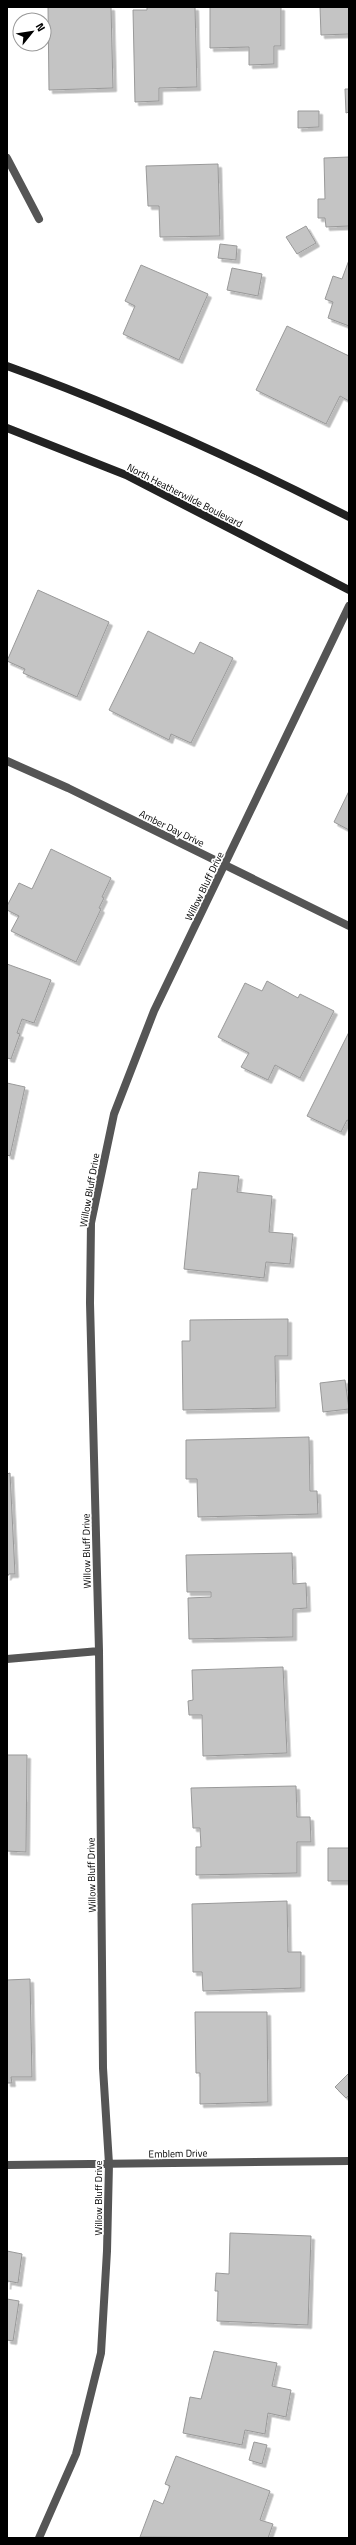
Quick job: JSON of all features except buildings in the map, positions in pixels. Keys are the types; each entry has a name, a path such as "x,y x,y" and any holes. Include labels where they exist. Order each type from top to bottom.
{"main road":[{"path":"7,366 59,385 199,445 349,517"},
{"name":"North Heatherwilde Boulevard","path":"7,428 126,475 349,590"}],"street":[{"path":"7,158 39,220"},
{"name":"Willow Bluff Drive","path":"39,2538 76,2454 101,2353 108,2251 108,2164 103,2068 99,1651 90,1303 91,1223 114,1114 154,1011 226,865 349,606"},
{"name":"Amber Day Drive","path":"7,760 349,926"},
{"path":"7,1659 99,1651"},
{"name":"Emblem Drive","path":"7,2165 349,2161"}]}
